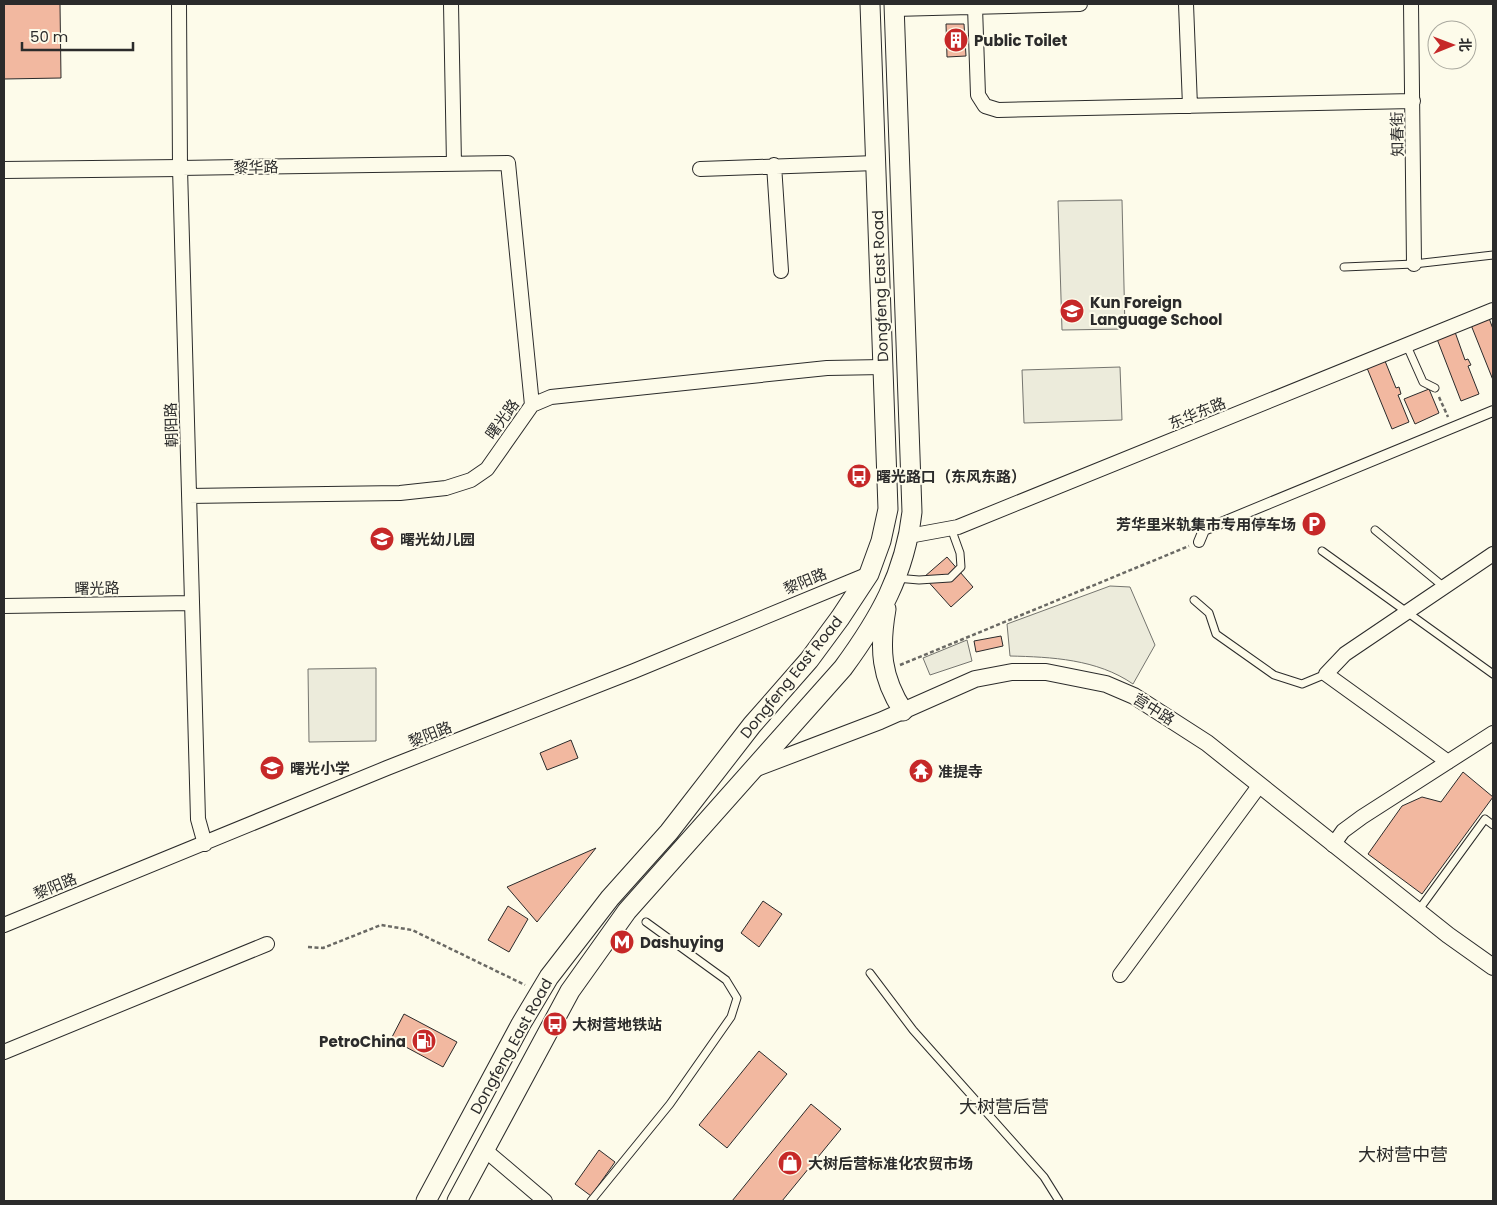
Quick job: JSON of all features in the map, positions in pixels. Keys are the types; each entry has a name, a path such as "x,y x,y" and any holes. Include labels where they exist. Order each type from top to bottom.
{"main road":[{"name":"Dongfeng East Road","path":"426,1201 550,976 610,898 669,832 752,725 808,660 869,574 881,541 888,509 870,4"},
{"name":"Dongfeng East Road","path":"457,1201 570,991 627,911 843,668 868,633 888,600 909,536 912,512 894,6"},
{"path":"888,600 882,628 884,666 889,690 903,711"}],"street":[{"name":"朝阳路","path":"179,4 180,168 198,819 205,844"},
{"path":"451,4 454,164"},
{"path":"894,6 975,7 1080,4"},
{"path":"1186,4 1190,106"},
{"name":"知春街","path":"1411,4 1414,264"},
{"path":"975,7 978,95 985,106 998,110 1413,101"},
{"path":"700,168 876,162"},
{"name":"黎华路","path":"4,170 508,163 532,405"},
{"path":"774,165 781,271"},
{"name":"东华东路","path":"909,536 952,528 1493,310"},
{"name":"曙光路","path":"189,496 400,493 446,488 470,480 487,469 532,405 551,397 826,368 883,367"},
{"path":"1199,542 1204,530 1493,411"},
{"path":"1448,762 1326,674 1345,654 1493,555"},
{"name":"黎阳路","path":"4,925 387,768 634,671 869,574"},
{"name":"曙光路","path":"4,606 192,603"},
{"name":"营中路","path":"754,769 903,711 976,678 995,674 1046,672 1106,684 1134,696 1207,742 1259,786 1418,912 1493,967"},
{"path":"1333,845 1344,831 1362,817 1493,733"},
{"path":"1120,975 1259,786"},
{"path":"4,1052 266,944"},
{"path":"485,1150 545,1201"}],"lane":[{"path":"1344,267 1414,264 1493,255"},
{"path":"1406,346 1423,382 1435,388"},
{"path":"896,578 919,580 950,578 961,567 960,554 952,528"},
{"path":"1375,530 1444,587"},
{"path":"1322,551 1493,674"},
{"path":"1194,600 1209,613 1216,634 1274,675 1302,684 1326,674"},
{"path":"1418,912 1485,819 1493,825"},
{"path":"591,1201 670,1104 731,1017 737,998 726,980 646,922"},
{"path":"870,973 913,1030 1044,1177 1058,1201"}],"path":[{"path":"1435,388 1452,428"},
{"path":"308,946 323,948 368,929 382,925 397,926 412,930 540,993"}],"shaded area":[{"path":"1122,200 1125,329 1062,330 1058,201"},
{"path":"1120,367 1122,420 1024,423 1022,370"},
{"path":"1110,586 1130,587 1155,645 1133,684 1104,669 1089,664 1041,657 1010,656 1007,624"},
{"path":"967,640 972,661 930,675 923,658"},
{"path":"376,668 376,741 309,742 308,669"}],"building":[{"path":"4,4 60,4 61,78 4,79"},
{"name":"Public Toilet","path":"946,24 964,24 966,56 947,57"},
{"path":"1489,318 1493,329 1493,380 1471,325"},
{"path":"1455,332 1465,360 1468,359 1471,365 1468,366 1479,394 1461,401 1437,339"},
{"path":"1385,361 1396,388 1399,387 1401,394 1398,395 1409,422 1392,429 1367,368"},
{"path":"1429,389 1439,413 1415,424 1404,399"},
{"path":"947,557 973,587 951,607 924,577"},
{"path":"1001,636 1003,646 976,652 974,641"},
{"path":"571,740 578,758 547,770 540,753"},
{"path":"1463,772 1493,797 1422,894 1368,854 1402,806 1422,797 1441,802"},
{"path":"596,848 537,922 507,887"},
{"path":"763,901 782,914 759,947 741,933"},
{"path":"508,906 528,919 509,952 488,940"},
{"name":"PetroChina","path":"404,1014 457,1042 443,1067 391,1039"},
{"path":"759,1051 787,1074 727,1148 699,1125"},
{"name":"大树后营标准化农贸市场","path":"811,1104 841,1129 782,1201 732,1201"},
{"path":"599,1150 615,1162 591,1196 575,1184"}],"place":[{"name":"Public Toilet","path":"956,40"},
{"name":"Kun Foreign Language School","path":"1072,311"},
{"name":"曙光路口（东风东路）","path":"859,476"},
{"name":"芳华里米轨集市专用停车场","path":"1314,524"},
{"name":"曙光幼儿园","path":"382,539"},
{"name":"曙光小学","path":"272,768"},
{"name":"准提寺","path":"921,771"},
{"name":"Dashuying","path":"622,942"},
{"name":"大树营地铁站","path":"555,1024"},
{"name":"PetroChina","path":"424,1041"},
{"name":"大树后营标准化农贸市场","path":"790,1163"}],"district":[{"name":"大树营后营","path":"1004,1106"},
{"name":"大树营中营","path":"1403,1154"}]}
